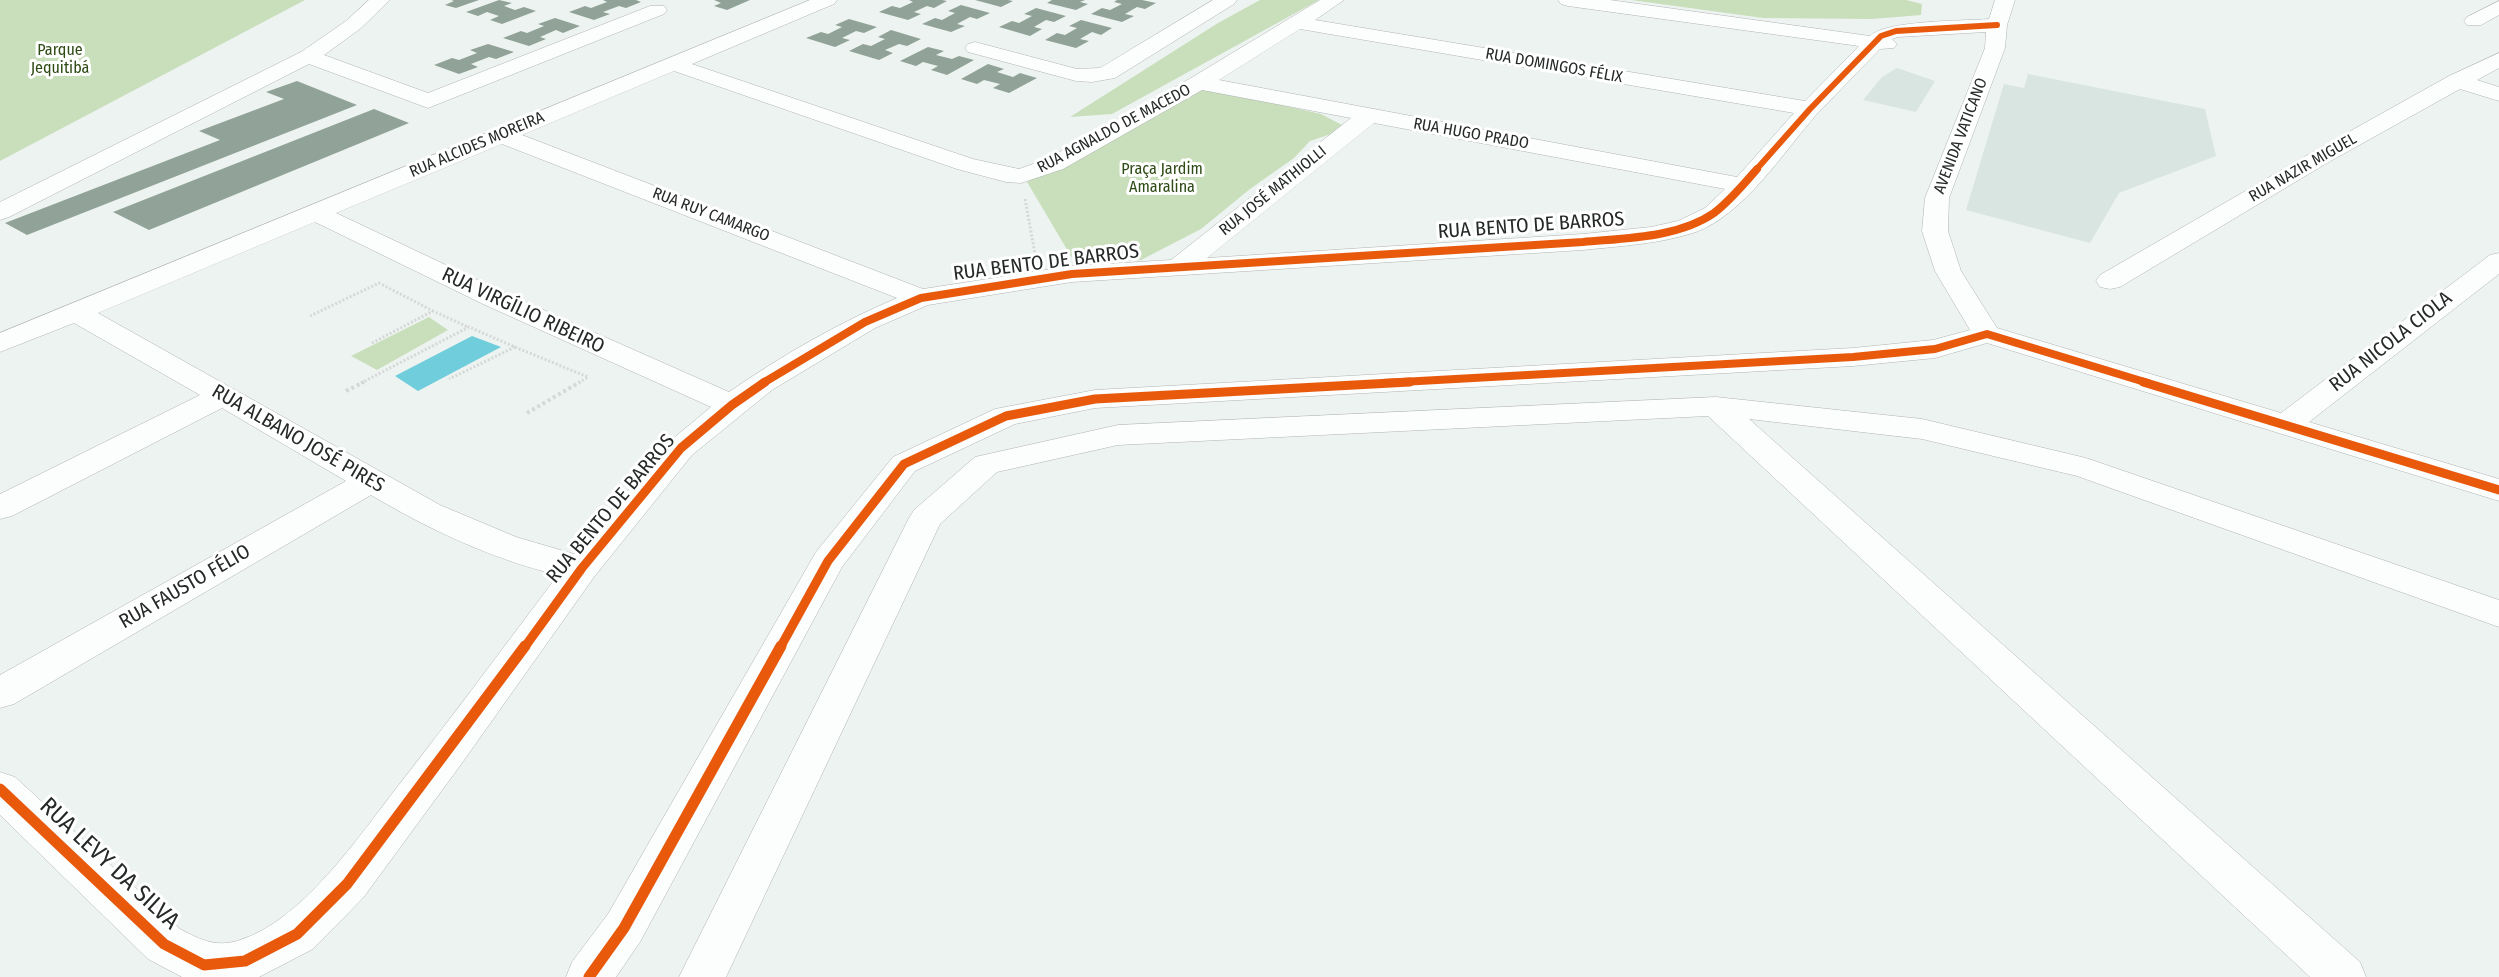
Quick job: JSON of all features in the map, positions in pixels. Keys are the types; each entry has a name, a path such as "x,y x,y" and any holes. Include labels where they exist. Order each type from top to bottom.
{"street":[{"path":"0,212 309,56 353,25 380,0"},
{"name":"RUA ALCIDES MOREIRA","path":"75,312 827,0"},
{"path":"975,48 1076,75 1092,76 1107,73 1227,0"},
{"name":"RUA AGNALDO DE MACEDO","path":"673,64 965,164 1006,175 1021,176 1055,164 1199,83 1334,0"},
{"path":"1568,0 1871,44 1983,42"},
{"name":"AVENIDA VATICANO","path":"1987,334 1948,271 1935,231 1937,198 1983,42 2005,0"},
{"path":"2474,21 2499,8"},
{"path":"309,56 428,101 657,10"},
{"name":"RUA DOMINGOS FÉLIX","path":"1298,23 1810,110"},
{"name":"RUA BENTO DE BARROS","path":"297,934 347,884 448,752 582,568 681,448 732,405 792,364 889,310 921,298 1039,278 1180,266 1566,243 1651,235 1687,226 1713,213 1743,185 1871,44 1881,36 1896,31 1983,42"},
{"name":"RUA NAZIR MIGUEL","path":"2110,281 2319,158 2499,59"},
{"path":"2457,81 2499,94"},
{"name":"RUA HUGO PRADO","path":"1199,83 1743,185"},
{"name":"RUA JOSÉ MATHIOLLI","path":"1180,266 1368,116"},
{"name":"RUA RUY CAMARGO","path":"501,135 921,298"},
{"name":"RUA VIRGÍLIO RIBEIRO","path":"315,213 493,298 732,405"},
{"name":"RUA NICOLA CIOLA","path":"2284,426 2499,261"},
{"path":"0,343 75,312"},
{"name":"RUA ALBANO JOSÉ PIRES","path":"75,312 111,330 222,396 257,413 371,481 471,531 517,551 551,562 582,568"},
{"path":"589,977 624,928 828,561 904,464 1006,416 1095,399 1853,357 1935,348 1987,334 2499,490"},
{"path":"0,508 222,396"},
{"path":"1716,406 2343,977"},
{"path":"702,977 926,518 987,464 1118,435 1716,406 1922,429 2086,468 2499,614"},
{"name":"RUA FAUSTO FÉLIO","path":"0,693 371,481"},
{"name":"RUA LEVY DA SILVA","path":"0,789 164,944 204,965 246,961 297,934"}],"path":[{"path":"1021,176 1039,278"},
{"path":"310,316 379,283 433,311 588,377 527,413"},
{"path":"372,343 433,311"},
{"path":"346,391 469,327"},
{"path":"449,379 515,347"}],"shaded area":[{"path":"1897,68 1935,81 1916,112 1863,100 1882,77"},
{"path":"2028,74 2205,109 2216,156 2119,193 2090,243 1966,210 2004,84 2024,88"}],"green space":[{"name":"Parque Jequitibá","path":"0,0 305,0 0,161"},
{"path":"1260,0 1319,0 1112,114 1070,117 1218,23"},
{"path":"1631,0 1906,0 1922,4 1921,15 1872,19 1763,18"},
{"name":"Praça Jardim Amaralina","path":"1201,87 1321,114 1344,126 1337,132 1310,141 1294,158 1250,189 1201,229 1141,260 1075,263 1027,182"},
{"path":"429,317 448,330 377,370 351,356"}],"water":[{"path":"472,336 501,347 418,391 395,376"}],"building":[{"path":"451,0 479,0 456,8 445,5 454,1"},
{"path":"499,0 512,3 504,6 515,10 524,7 536,11 502,24 490,20 499,16 487,12 478,16 466,12"},
{"path":"603,0 641,2 626,8 619,6 603,12 610,14 594,20 569,12 607,2"},
{"path":"714,0 750,0 727,10 714,6 721,3"},
{"path":"909,0 947,1 934,8 927,6 914,12 921,14 908,20 879,12 892,6 900,8 913,2"},
{"path":"975,0 1008,0 1013,1 1001,7"},
{"path":"1052,0 1085,0 1080,2 1088,4 1076,10 1047,3"},
{"path":"1142,0 1156,3 1145,9 1137,7 1125,14 1134,16 1122,22 1091,14 1102,8 1110,10 1122,4 1114,2"},
{"path":"961,5 990,13 977,19 970,17 957,24 965,26 951,32 922,24 935,18 942,20 955,13 948,11"},
{"path":"1036,8 1066,16 1054,22 1046,20 1034,27 1042,29 1030,36 999,27 1012,21 1019,23 1032,16 1024,14"},
{"path":"555,18 580,26 563,33 556,30 540,37 546,39 529,46 503,38 521,31 527,33 544,26 538,24"},
{"path":"849,19 877,27 864,33 856,31 842,38 850,40 835,47 806,38 821,32 828,34 842,27 835,25"},
{"path":"1081,20 1112,28 1101,35 1092,32 1080,39 1089,41 1076,48 1045,40 1057,33 1065,35 1077,28 1069,26"},
{"path":"891,30 921,39 907,46 899,44 885,50 893,53 879,60 849,51 863,44 871,46 885,39 878,37"},
{"path":"488,44 514,52 496,59 489,57 471,64 478,67 459,74 434,65 452,58 459,60 477,53 470,50"},
{"path":"928,47 944,51 936,55 952,59 959,56 974,60 947,75 931,70 938,66 923,62 916,66 900,61"},
{"path":"988,64 1004,69 997,72 1013,77 1020,73 1037,78 1009,93 993,88 1000,84 984,80 977,84 961,79"},
{"path":"297,81 357,105 27,235 5,223 220,140 199,131 284,99 266,92"},
{"path":"374,109 409,123 149,230 113,212"}],"cycle path":[{"path":"0,789 164,944 204,965 245,961 297,934 347,884 448,752 582,568 681,448 761,384 865,322 921,298 1072,274 1583,242 1651,235 1687,226 1714,213 1743,185 1810,109 1881,36 1896,31 1997,25"},
{"path":"589,977 624,928 828,561 904,464 1006,416 1095,399 1853,357 1935,349 1987,334 2499,490"}]}
